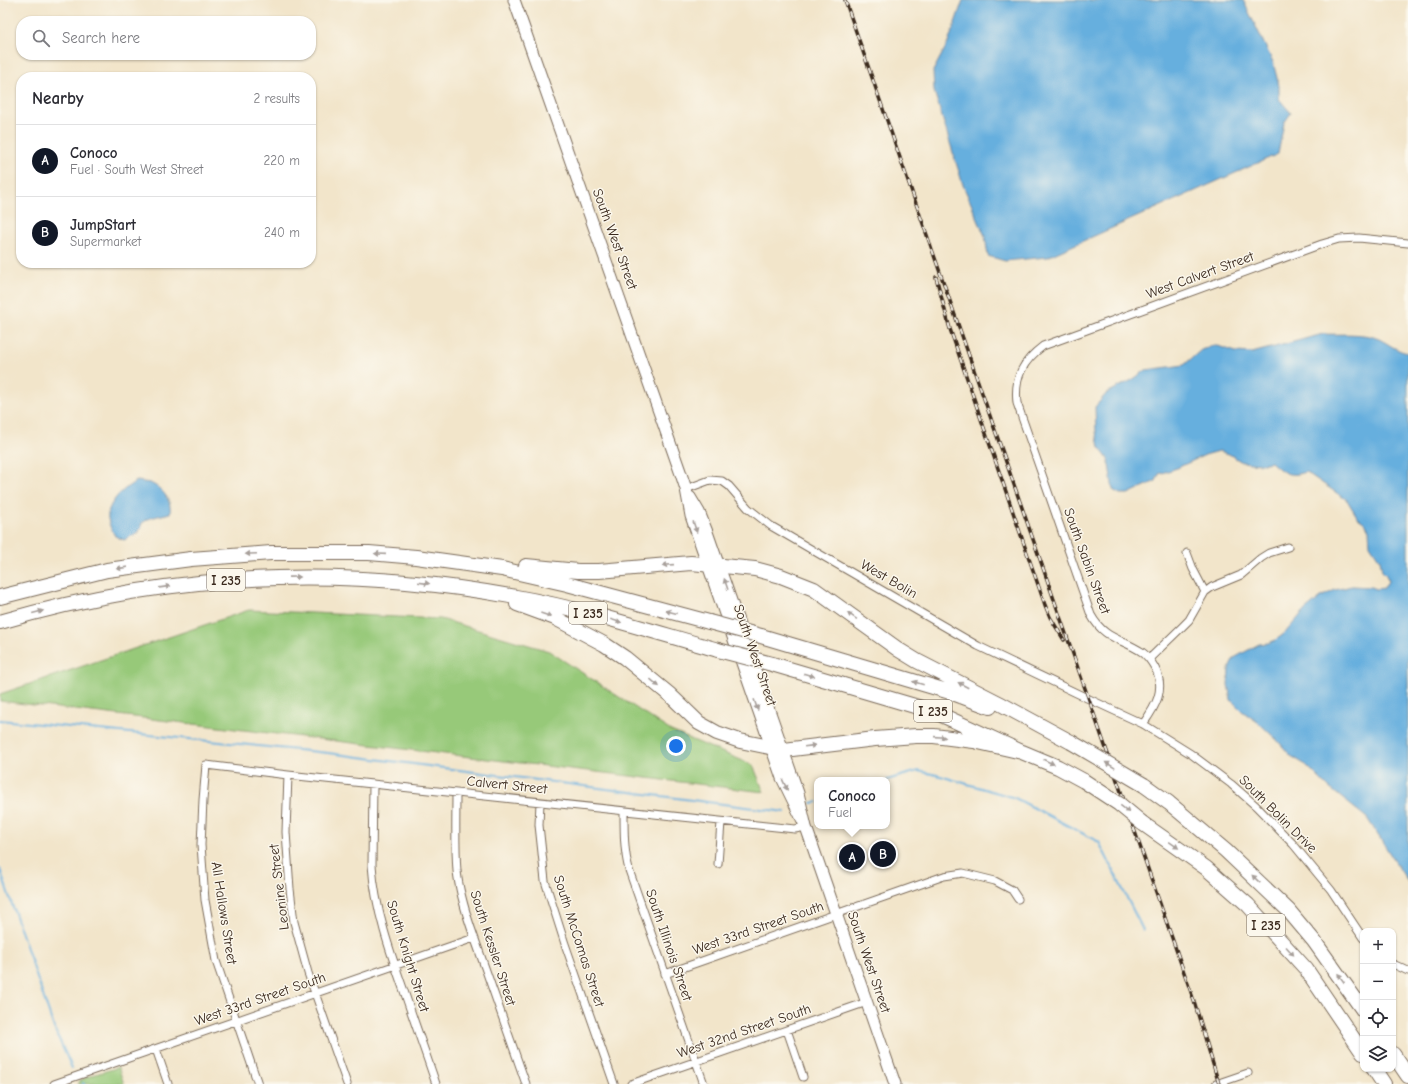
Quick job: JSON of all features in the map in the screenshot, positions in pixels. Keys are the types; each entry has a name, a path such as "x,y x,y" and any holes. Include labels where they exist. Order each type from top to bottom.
{"highway":[{"name":"I 235","path":"0,596 108,570 191,559 271,553 369,553 416,557 502,569 535,576 761,636 950,692 1034,723 1071,742 1144,785 1169,803 1226,851 1288,910 1314,941 1360,1006"},
{"path":"416,557 474,559 530,567 578,571 599,571 691,563 755,569 781,576 814,589 899,650 1034,723"},
{"name":"I 235","path":"0,622 78,602 122,593 232,580 296,577 367,578 404,581 455,587 566,607 772,664 935,712 1058,767 1084,781 1119,804 1142,823 1206,868 1258,917 1306,969 1360,1049"},
{"path":"455,587 500,599 555,618 604,644 625,658 670,695 699,723 728,737 778,749 875,738 916,736 950,737 1022,752"},
{"path":"1396,1058 1408,1076"},
{"path":"1376,1072 1384,1084"}],"street":[{"name":"South West Street","path":"514,0 634,337 686,489 699,512 713,565 778,749 782,778 806,827 895,1084"},
{"name":"West Calvert Street","path":"1018,376 1027,360 1043,346 1322,244 1339,239 1359,238 1408,243"},
{"name":"South Sabin Street","path":"1018,376 1016,384 1017,403 1091,615 1100,628 1113,638 1140,651 1150,658"},
{"name":"West Bolin","path":"686,489 710,480 722,481 729,486 748,508 771,526 978,646 1089,699"},
{"path":"1143,724 1156,704 1160,690 1159,678 1150,658 1188,620 1204,592 1212,587 1241,575 1269,553 1288,547"},
{"path":"1187,553 1193,570 1204,592"},
{"name":"South Bolin Drive","path":"1089,699 1143,724 1191,754 1231,784 1256,806 1293,844 1323,879 1360,934"},
{"name":"Calvert Street","path":"206,765 624,812 795,829 806,827"},
{"name":"All Hallows Street","path":"206,765 201,845 205,900 216,962 258,1084"},
{"name":"Leonine Street","path":"288,775 286,832 291,898 296,929 308,973 347,1084"},
{"name":"South Knight Street","path":"373,784 371,856 372,877 379,916 436,1084"},
{"name":"South Kessler Street","path":"456,793 457,871 464,904 474,938 526,1084"},
{"name":"South McComas Street","path":"540,802 539,825 544,881 614,1084"},
{"name":"South Illinois Street","path":"624,812 624,839 627,863 704,1084"},
{"path":"718,864 721,822"},
{"name":"West 33rd Street South","path":"665,974 920,883 944,876 963,873 995,880 1012,890 1018,899"},
{"name":"West 33rd Street South","path":"54,1084 72,1081 156,1049 474,938"},
{"path":"1396,965 1408,971"},
{"name":"West 32nd Street South","path":"631,1084 867,1002"},
{"path":"787,1030 803,1077"},
{"path":"156,1049 168,1084"},
{"path":"1216,1084 1248,1073"}],"green space":[{"path":"249,610 441,619 549,651 671,731 753,765 764,792 0,701 0,694"},
{"path":"118,1067 124,1084 77,1084 90,1076"}],"water":[{"path":"963,0 1243,0 1273,62 1279,86 1279,99 1291,113 1284,123 1278,154 1047,257 1005,261 988,256 985,236 963,185 934,91 933,71 948,43"},
{"path":"1323,334 1366,335 1379,339 1400,351 1408,353 1408,882 1367,818 1328,787 1306,765 1291,756 1259,723 1242,711 1231,700 1228,685 1229,669 1234,658 1259,644 1276,640 1285,633 1304,611 1321,597 1335,590 1352,586 1377,589 1384,588 1388,581 1386,575 1382,571 1380,560 1370,545 1369,530 1365,523 1358,518 1347,500 1306,472 1291,474 1283,472 1271,462 1260,464 1242,462 1229,454 1219,451 1205,455 1177,468 1159,474 1156,481 1128,494 1120,494 1113,490 1108,459 1099,447 1096,432 1095,407 1107,393 1132,380 1146,370 1184,365 1201,350 1215,345 1236,352 1252,353"},
{"path":"137,481 150,483 162,491 168,499 170,513 150,518 142,523 141,528 137,533 124,540 115,536 109,523 108,513 117,496"}],"waterway":[{"path":"0,720 328,753 785,812"},
{"path":"890,779 918,771 937,775 1015,798 1099,842 1143,930"},
{"path":"0,869 54,1028 72,1068"}],"railway":[{"path":"845,0 1194,1001 1219,1084"},
{"path":"936,277 950,329 1045,605 1050,617 1064,640"}],"place":[{"name":"JumpStart","path":"883,854"},
{"name":"Conoco","path":"852,857"}]}
